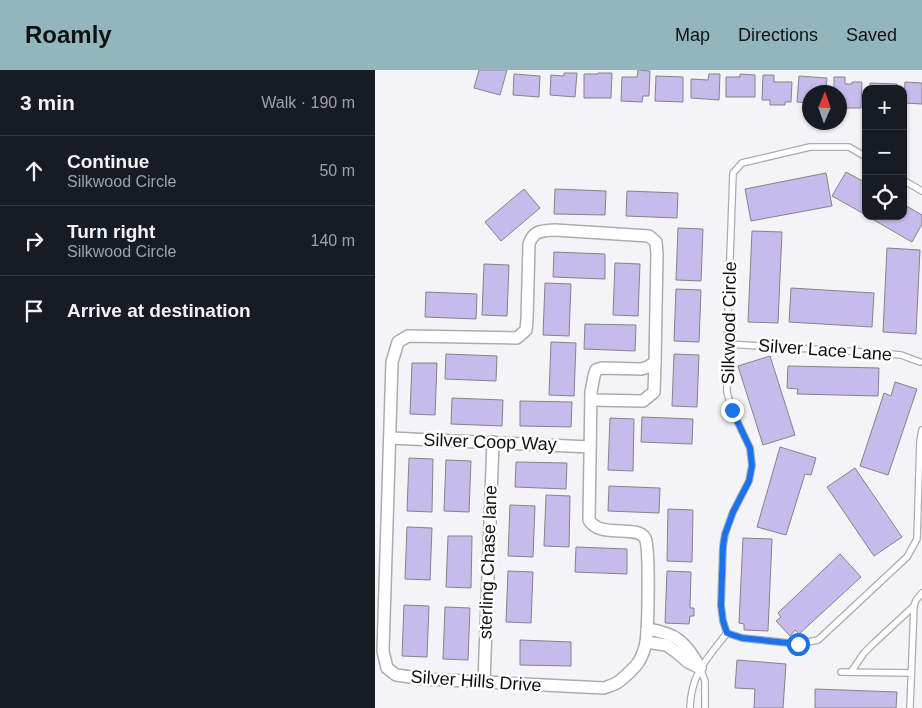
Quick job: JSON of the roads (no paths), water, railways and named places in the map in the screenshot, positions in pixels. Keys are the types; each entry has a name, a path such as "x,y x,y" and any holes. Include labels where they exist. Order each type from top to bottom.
{"street":[{"name":"Silver Hills Drive","path":"543,230 649,236 655,242 657,254 655,362 641,369 602,368 596,370 591,392 589,520 592,525 598,528 639,533 645,538 647,546 647,629 646,642 638,663 619,682 604,688 425,679 396,675 387,668 383,651 392,362 398,342 408,336 517,338 526,330 529,244 533,236 543,230"},
{"path":"591,400 643,401 654,392 655,362"},
{"name":"Silver Coop Way","path":"390,438 590,447"},
{"name":"sterling Chase lane","path":"484,682 493,442"},
{"path":"647,629 662,631 677,638 693,656 700,668"},
{"path":"646,642 665,645 688,662 700,668"}],"lane":[{"name":"Silkwood Circle","path":"727,633 721,605 723,546 733,512 749,481 752,466 750,448 732,410 727,392 733,173 741,163 810,147 849,148 862,155"},
{"path":"907,182 922,191"},
{"name":"Silver Lace Lane","path":"727,344 901,355 921,363"},
{"path":"690,708 690,694 695,678 700,668 727,633 742,638 798,644 818,640 907,557 917,539 922,430"},
{"path":"910,708 914,606 922,593"},
{"path":"851,672 864,653 914,606"},
{"path":"700,668 705,681 705,708"},
{"path":"841,672 911,673"}]}
